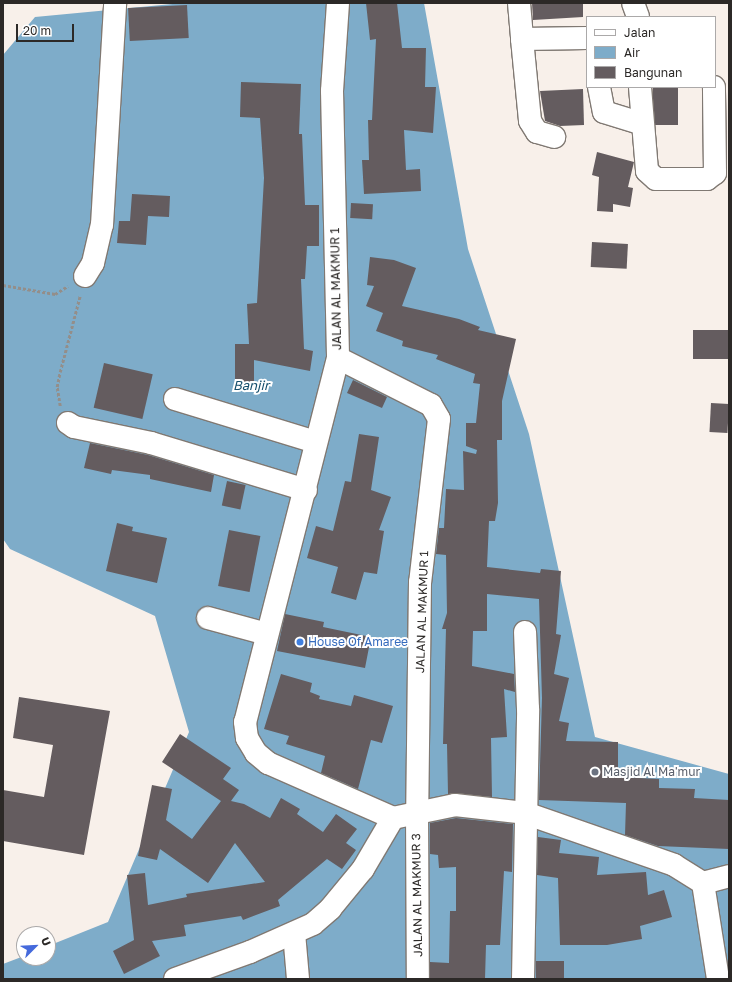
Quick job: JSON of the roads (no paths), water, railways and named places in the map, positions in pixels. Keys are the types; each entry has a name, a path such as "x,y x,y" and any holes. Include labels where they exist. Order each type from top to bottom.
{"street":[{"path":"85,276 94,263 102,225 115,3"},
{"name":"JALAN AL MAKMUR 1","path":"338,3 332,91 338,358 431,405 438,419 420,582 417,812"},
{"path":"519,3 530,121 537,132 554,137"},
{"path":"633,3 638,16"},
{"path":"522,39 586,38"},
{"path":"599,88 604,112 640,123"},
{"path":"640,88 640,123 647,171 650,176 656,180 707,179 715,172 714,88"},
{"path":"338,358 316,442 306,490 245,722 247,738 256,753 268,763 394,818 455,805 525,813 674,865 703,883 729,876"},
{"path":"175,399 316,442"},
{"path":"68,423 74,427 151,443 306,490"},
{"path":"208,618 267,634"},
{"path":"523,979 528,709 525,632"},
{"name":"JALAN AL MAKMUR 3","path":"417,812 418,979"},
{"path":"175,979 294,933 313,924 330,909 363,869 394,818"},
{"path":"703,883 717,974"},
{"path":"294,933 298,979"}],"water":[{"name":"Banjir","path":"183,3 424,3 468,249 529,434 595,737 729,774 729,979 3,979 3,964 16,959 16,966 56,966 56,943 108,922 189,732 155,616 10,549 3,539 3,55 35,17"}],"place":[{"name":"House Of Amaree","path":"300,642"},
{"name":"Masjid Al Ma'mur","path":"595,772"}]}
